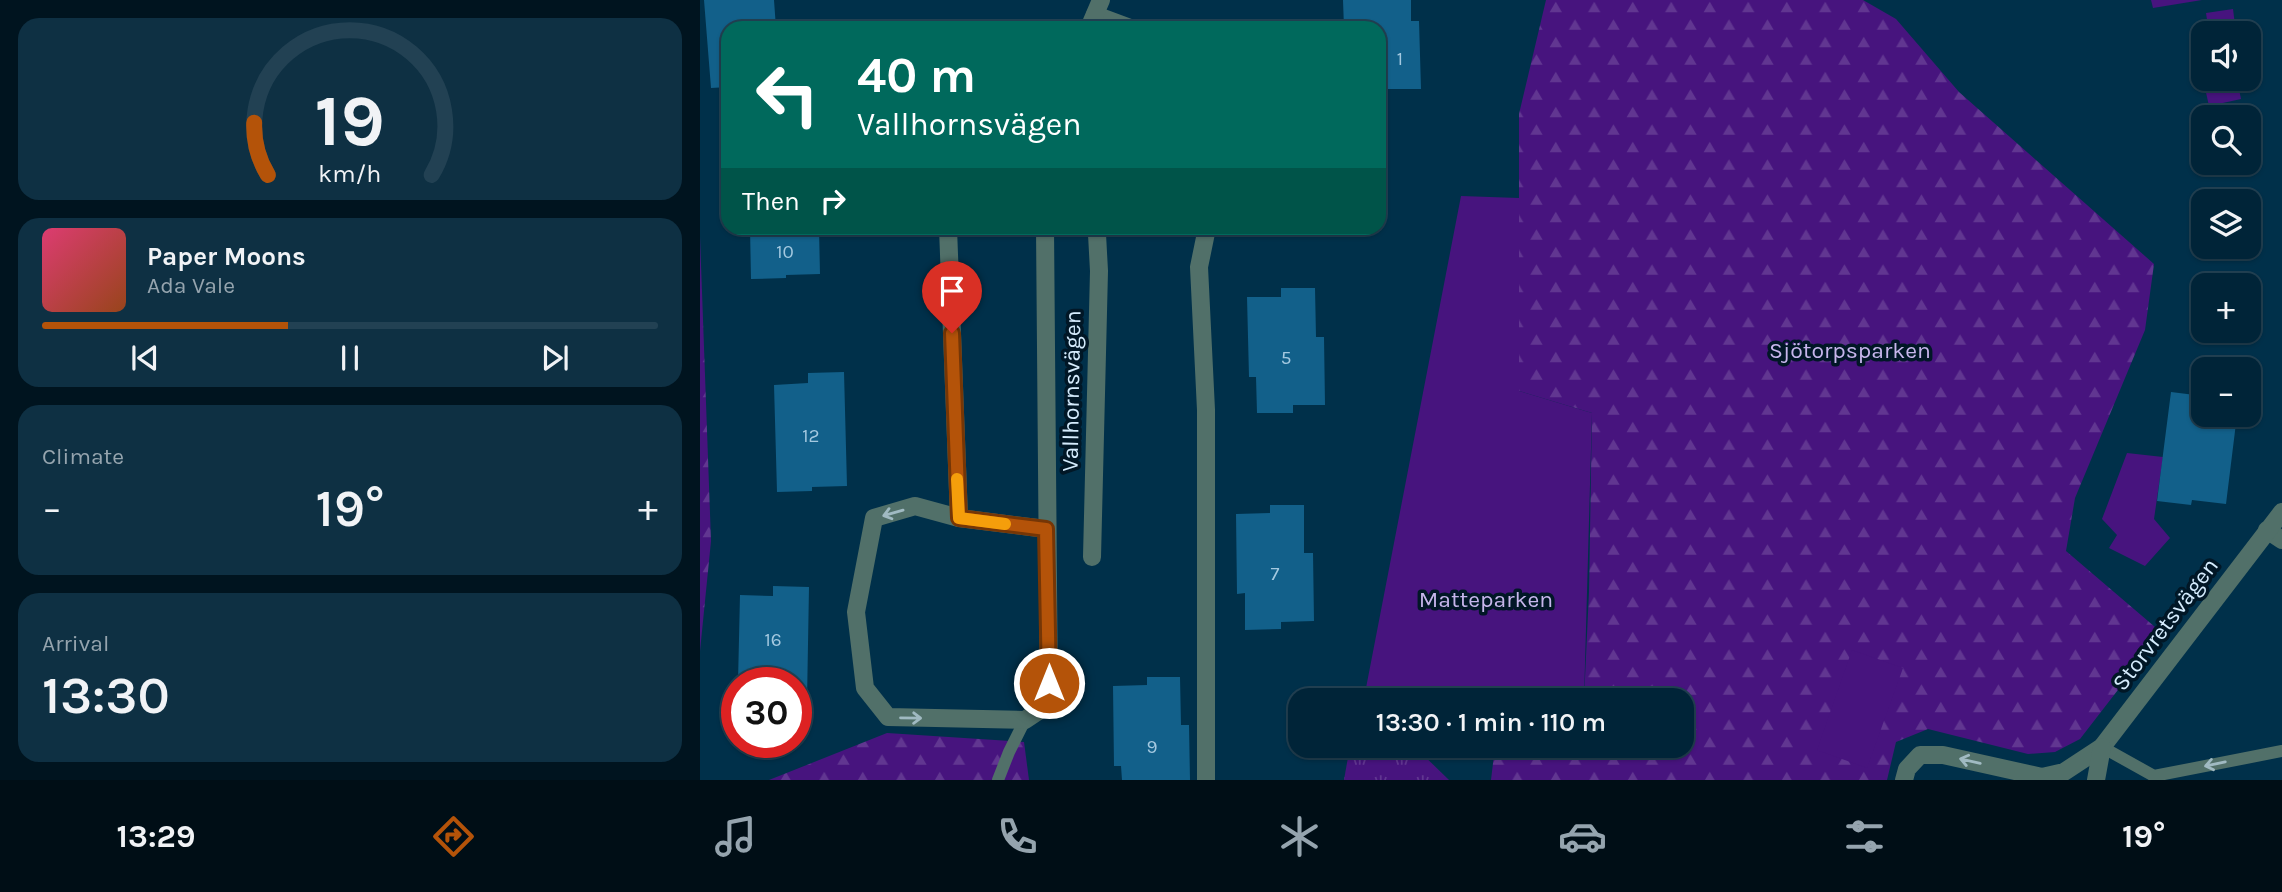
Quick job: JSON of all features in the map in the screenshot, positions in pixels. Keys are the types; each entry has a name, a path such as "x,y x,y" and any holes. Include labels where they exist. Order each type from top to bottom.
{"street":[{"path":"1095,14 1112,21"},
{"path":"948,235 959,518"},
{"name":"Vallhornsvägen","path":"1025,720 1049,704 1045,235"},
{"name":"Vallhornsvägen","path":"1092,557 1099,271 1097,235"},
{"path":"1206,235 1199,267 1206,410 1206,780"},
{"path":"1025,720 888,717 864,688 856,612 874,518 915,506 959,518 1046,529"},
{"name":"Storvretsvägen","path":"1904,780 1907,769 1920,755 1943,755 2042,777 2064,772 2102,747 2282,512"},
{"path":"2267,530 2282,540"},
{"name":"Storvretsvägen","path":"2096,780 2102,747"}],"lane":[{"path":"998,780 1025,720"},
{"path":"2102,747 2154,776 2282,751"}],"green space":[{"name":"Sjötorpsparken","path":"1546,0 1863,0 1896,19 1959,92 2154,264 2145,330 2075,498 2066,551 2162,633 2080,739 2055,752 2028,754 1928,729 1896,742 1887,780 1491,780 1494,758 1694,758 1694,688 1585,688 1592,413 1519,391 1519,114"},
{"path":"2151,0 2202,0 2153,8"},
{"path":"2233,9 2234,21 2207,21 2206,13"},
{"path":"2206,91 2239,91 2241,99 2209,105"},
{"name":"Matteparken","path":"1461,196 1519,198 1519,391 1592,413 1584,688 1366,688"},
{"path":"700,237 711,541 700,651"},
{"path":"2127,453 2163,457 2154,519 2170,538 2145,566 2109,548 2117,535 2102,519"},
{"path":"1852,650 1903,668 1867,768 1817,750"},
{"path":"887,733 1024,742 1029,780 769,780"},
{"path":"1348,758 1426,758 1449,780 1344,780"}],"building":[{"path":"704,0 774,0 776,21 721,21 721,87 711,88"},
{"path":"1343,0 1411,0 1411,21 1419,21 1421,89 1388,89 1386,97 1386,21 1344,21"},
{"path":"750,235 819,235 820,274 751,279"},
{"path":"1281,288 1315,288 1316,337 1324,337 1325,405 1293,405 1293,413 1257,413 1256,377 1249,377 1247,297 1281,297"},
{"path":"844,372 847,486 777,492 774,385 808,383 808,373"},
{"path":"2171,392 2191,394 2191,427 2236,427 2226,504 2192,500 2191,505 2157,501"},
{"path":"1270,505 1304,505 1304,553 1313,553 1314,621 1281,622 1281,629 1245,630 1245,593 1237,594 1236,514 1270,513"},
{"path":"773,586 809,587 808,667 738,667 740,595 773,596"},
{"path":"1147,677 1180,677 1181,725 1189,725 1190,780 1122,780 1121,766 1114,766 1113,686 1147,685"}],"slow traffic":[{"path":"957,479 959,518 1005,524"}],"route":[{"path":"952,333 959,518 1046,529 1049,683"}]}
